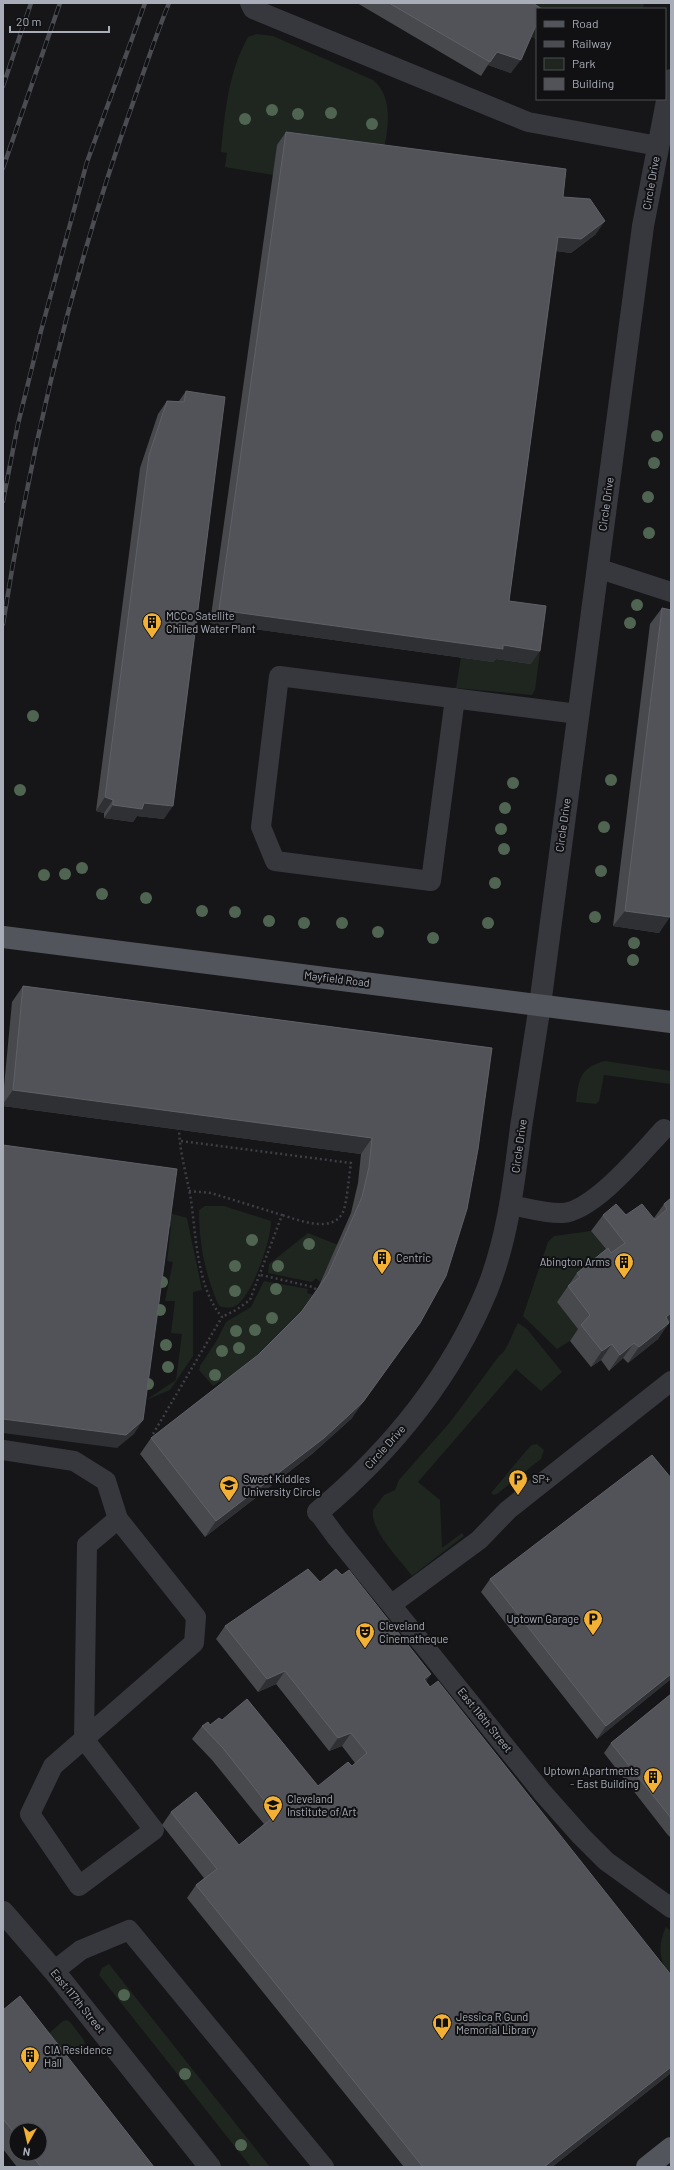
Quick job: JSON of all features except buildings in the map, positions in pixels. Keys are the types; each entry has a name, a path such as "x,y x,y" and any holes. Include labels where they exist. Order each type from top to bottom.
{"main road":[{"name":"Mayfield Road","path":"3,937 671,1022"},
{"path":"647,2167 671,2148"}],"street":[{"name":"Circle Drive","path":"318,1512 372,1464 405,1426 435,1387 456,1352 487,1290 511,1205 540,1005 643,226 671,80"},
{"name":"East 117th Street","path":"3,1912 54,1971 210,2167"}],"lane":[{"path":"250,3 253,9 528,122 658,146"},
{"path":"597,568 671,592"},
{"path":"455,698 431,881 275,861 261,827 279,676 455,698 578,714"},
{"path":"511,1205 562,1213 574,1211 594,1198 621,1174 664,1129"},
{"path":"392,1604 479,1540 508,1510 671,1381"},
{"path":"3,1450 74,1461 106,1481 118,1519 196,1617 194,1643 84,1739 53,1766 30,1814 79,1886 154,1830 84,1739 87,1545 118,1519"},
{"name":"East 116th Street","path":"318,1512 337,1538 392,1604 542,1792 581,1836 606,1861 671,1908"},
{"path":"54,1971 81,1950 129,1930 324,2167"}],"path":[{"path":"179,1122 194,1237 203,1276 214,1307 222,1317"},
{"path":"181,1141 351,1163 342,1213 336,1219 323,1224 311,1224 211,1193 189,1191"},
{"path":"153,1434 222,1317 236,1310 250,1300 261,1275 282,1215"},
{"path":"261,1275 313,1287 317,1290"}],"green space":[{"path":"522,3 644,3 643,8 536,8 536,40 529,36"},
{"path":"257,34 273,36 373,80 380,87 385,96 388,117 386,139 381,159 273,175 225,167 227,153 221,152 228,93 241,51 248,37"},
{"path":"537,619 544,621 535,690 532,695 456,688 461,657 493,662 494,659"},
{"path":"605,1061 671,1071 671,1084 604,1075 599,1101 596,1104 576,1102 578,1086 582,1075 590,1067"},
{"path":"205,1206 224,1206 271,1221 268,1241 255,1278 243,1299 231,1308 219,1306 210,1283 204,1259 199,1222 199,1210"},
{"path":"163,1214 173,1214 187,1218 202,1290 193,1292 193,1356 170,1390 146,1400 176,1380 182,1334 171,1333 175,1301 165,1301 173,1262 167,1261 171,1227 162,1225"},
{"path":"591,1231 614,1259 566,1288 579,1331 570,1341 557,1349 523,1316 548,1242 554,1236"},
{"path":"308,1233 338,1245 320,1282 316,1278 312,1282 268,1273 269,1264"},
{"path":"264,1281 308,1289 307,1293 313,1295 291,1327 226,1387 221,1381 213,1386 199,1370 200,1366 217,1340 226,1322 251,1307"},
{"path":"518,1323 527,1329 562,1372 541,1391 516,1369 418,1482 440,1500 442,1548 462,1533 464,1536 412,1576 381,1536 373,1518 373,1510 384,1495 395,1490 399,1480 451,1421 505,1350"},
{"path":"537,1444 544,1450 541,1459 497,1494 494,1495 491,1493 526,1451 532,1445"},
{"path":"666,1927 671,1931 671,1978 664,1966 660,1947"},
{"path":"109,1964 270,2167 251,2167 99,1975 102,1968"},
{"path":"67,2020 84,2040 85,2044 66,2058 47,2035 63,2021"}],"railway":[{"path":"3,86 31,3"},
{"path":"3,168 60,3"},
{"path":"3,501 18,424 41,331 87,162 145,3"},
{"path":"3,624 27,491 56,359 73,294 112,164 169,3"}],"place":[{"name":"MCCo Satellite Chilled Water Plant","path":"152,639"},
{"name":"Centric","path":"382,1275"},
{"name":"Abington Arms","path":"624,1279"},
{"name":"SP+","path":"518,1496"},
{"name":"Sweet Kiddles University Circle","path":"229,1502"},
{"name":"Uptown Garage","path":"593,1636"},
{"name":"Cleveland Cinematheque","path":"365,1649"},
{"name":"Uptown Apartments - East Building","path":"653,1794"},
{"name":"Cleveland Institute of Art","path":"273,1822"},
{"name":"Jessica R Gund Memorial Library","path":"442,2040"},
{"name":"CIA Residence Hall","path":"30,2073"}]}
